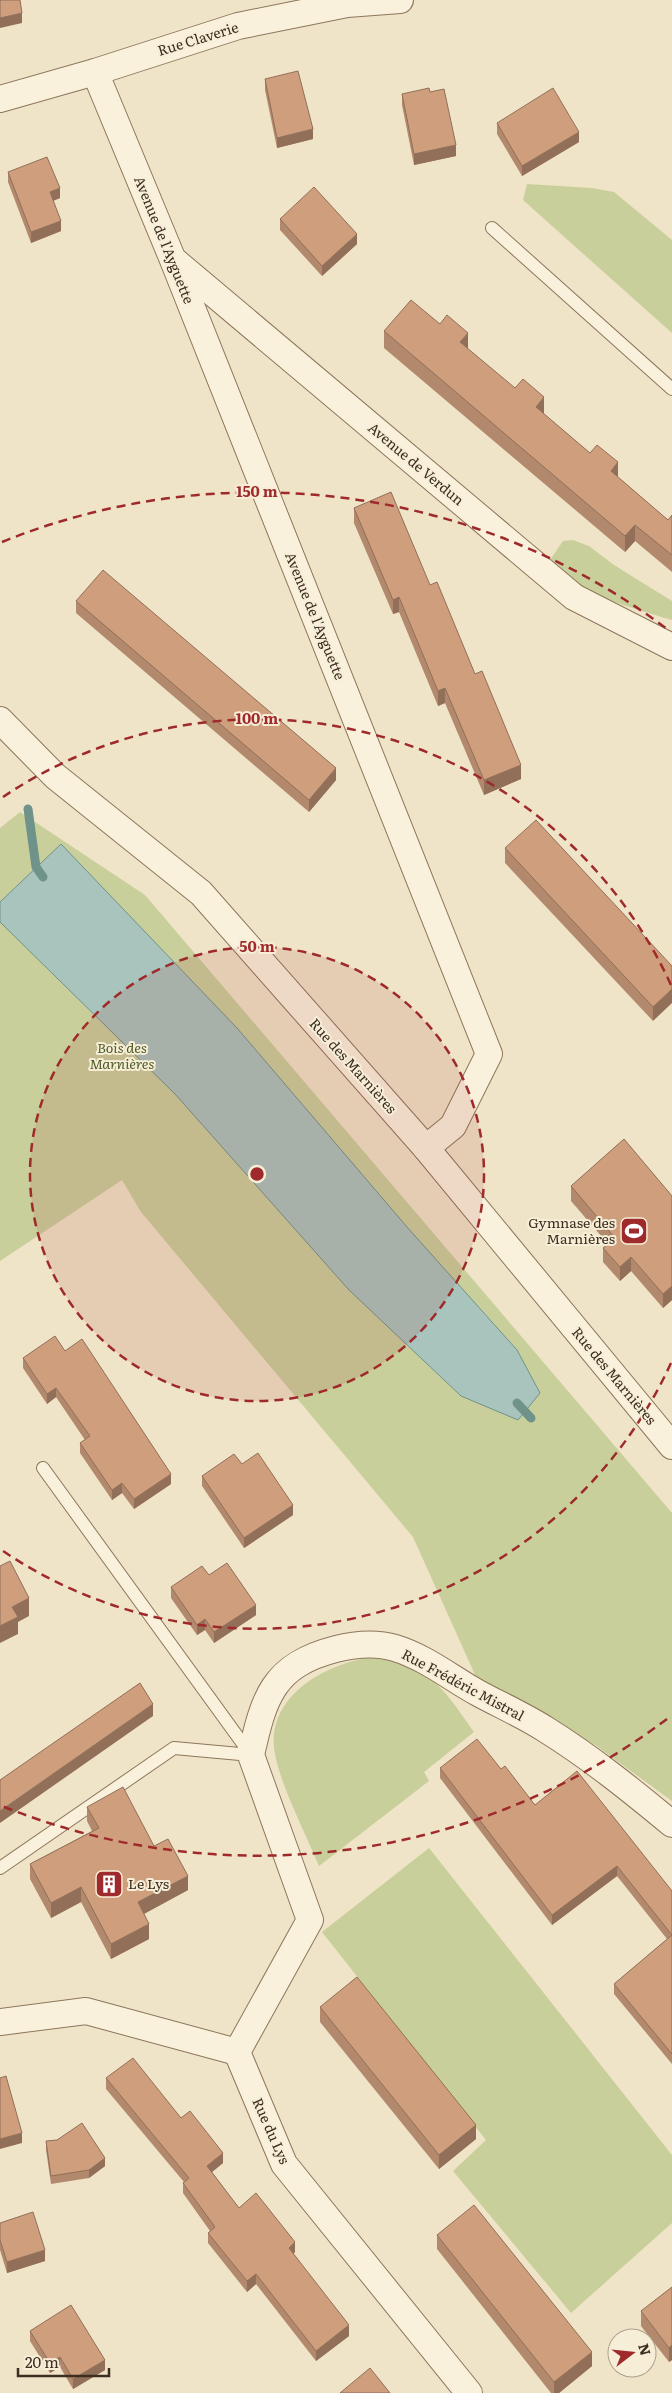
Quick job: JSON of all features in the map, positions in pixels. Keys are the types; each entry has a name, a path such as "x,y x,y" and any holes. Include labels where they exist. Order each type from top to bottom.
{"street":[{"name":"Rue Claverie","path":"0,99 95,72 238,26 347,4 400,0"},
{"name":"Avenue de l'Ayguette","path":"95,72 173,260 489,1054 453,1126 426,1148"},
{"name":"Avenue de Verdun","path":"173,260 574,597 672,647"},
{"name":"Rue des Marnières","path":"0,720 55,776 201,893 426,1148 672,1446"},
{"name":"Rue Frédéric Mistral","path":"251,1755 257,1728 267,1700 276,1682 295,1664 319,1653 348,1646 371,1644 395,1648 418,1658 544,1728 612,1775 672,1824"},
{"path":"0,2022 86,2011 237,2052 310,1920 251,1755"},
{"name":"Rue du Lys","path":"237,2052 284,2164 469,2393"}],"lane":[{"path":"492,228 672,390"},
{"path":"43,1468 251,1755"},
{"path":"0,1868 174,1748 251,1755"}],"green space":[{"path":"527,184 592,188 614,192 672,240 672,333 523,200"},
{"path":"573,540 589,546 614,565 672,601 672,620 609,600 575,586 563,578 555,571 550,560 563,541"},
{"name":"Bois des Marnières","path":"20,812 145,895 672,1513 672,1801 595,1745 476,1677 413,1537 141,1212 122,1180 0,1261 0,828"},
{"path":"366,1658 404,1664 431,1679 452,1701 474,1732 424,1772 429,1781 319,1866 281,1776 274,1748 275,1730 280,1713 302,1686 333,1668"},
{"path":"429,1848 672,2155 672,2223 571,2313 453,2171 486,2140 322,1932"}],"water":[{"path":"61,844 237,1028 407,1227 517,1350 540,1393 518,1420 461,1396 349,1290 175,1094 0,922 0,902"}],"building":[{"path":"0,0 20,0 22,13 0,18"},
{"path":"298,71 313,129 277,138 265,79"},
{"path":"429,88 430,92 444,89 456,145 414,154 402,94"},
{"path":"553,88 579,132 522,166 497,123"},
{"path":"47,157 60,188 50,192 61,221 31,232 8,172"},
{"path":"314,187 357,234 322,266 280,219"},
{"path":"411,300 440,324 447,315 468,333 460,342 515,388 523,379 544,397 536,407 590,453 597,445 618,462 611,471 668,520 672,515 672,555 635,525 625,536 384,331"},
{"path":"391,492 430,585 437,582 475,674 482,671 521,765 484,780 445,688 438,691 399,597 393,600 354,508"},
{"path":"103,570 336,768 309,800 76,601"},
{"path":"536,820 672,966 672,989 653,1007 505,848"},
{"name":"Gymnase des Marnières","path":"624,1139 672,1196 672,1286 663,1294 631,1257 620,1267 603,1248 615,1238 571,1186"},
{"path":"55,1336 65,1351 82,1339 171,1474 134,1499 122,1483 112,1490 80,1443 90,1436 56,1388 47,1394 23,1358"},
{"path":"258,1453 293,1505 244,1538 202,1476 234,1454 242,1464"},
{"path":"10,1561 29,1598 12,1607 18,1617 0,1626 0,1566"},
{"path":"227,1563 256,1605 214,1632 205,1619 197,1625 171,1587 202,1566 209,1575"},
{"path":"140,1683 153,1704 0,1811 0,1780"},
{"path":"477,1739 501,1769 505,1766 535,1805 577,1771 672,1891 672,1935 617,1866 552,1915 440,1768"},
{"name":"Le Lys","path":"123,1787 154,1846 168,1839 188,1876 138,1902 149,1924 111,1944 81,1887 51,1903 30,1864 99,1828 87,1807"},
{"path":"672,1935 672,2054 614,1984"},
{"path":"357,1977 476,2125 439,2155 320,2007"},
{"path":"133,2058 181,2118 190,2111 223,2153 207,2166 239,2208 256,2193 295,2242 289,2248 349,2325 316,2351 256,2274 247,2281 208,2233 215,2227 183,2183 189,2178 106,2078"},
{"path":"6,2076 22,2133 0,2139 0,2078"},
{"path":"82,2123 105,2158 89,2170 51,2176 46,2141 57,2140"},
{"path":"474,2205 592,2352 554,2382 437,2235"},
{"path":"33,2212 45,2250 7,2262 0,2240 0,2223"},
{"path":"672,2287 672,2345 669,2348 657,2332 657,2328 654,2328 641,2311"},
{"path":"71,2305 105,2360 73,2379 60,2357 50,2363 30,2331"},
{"path":"370,2368 390,2393 340,2393"}],"waterway":[{"path":"28,809 36,867 43,877"},
{"path":"517,1403 531,1418"}],"place":[{"name":"Gymnase des Marnières","path":"634,1231"},
{"name":"Le Lys","path":"109,1884"}]}
